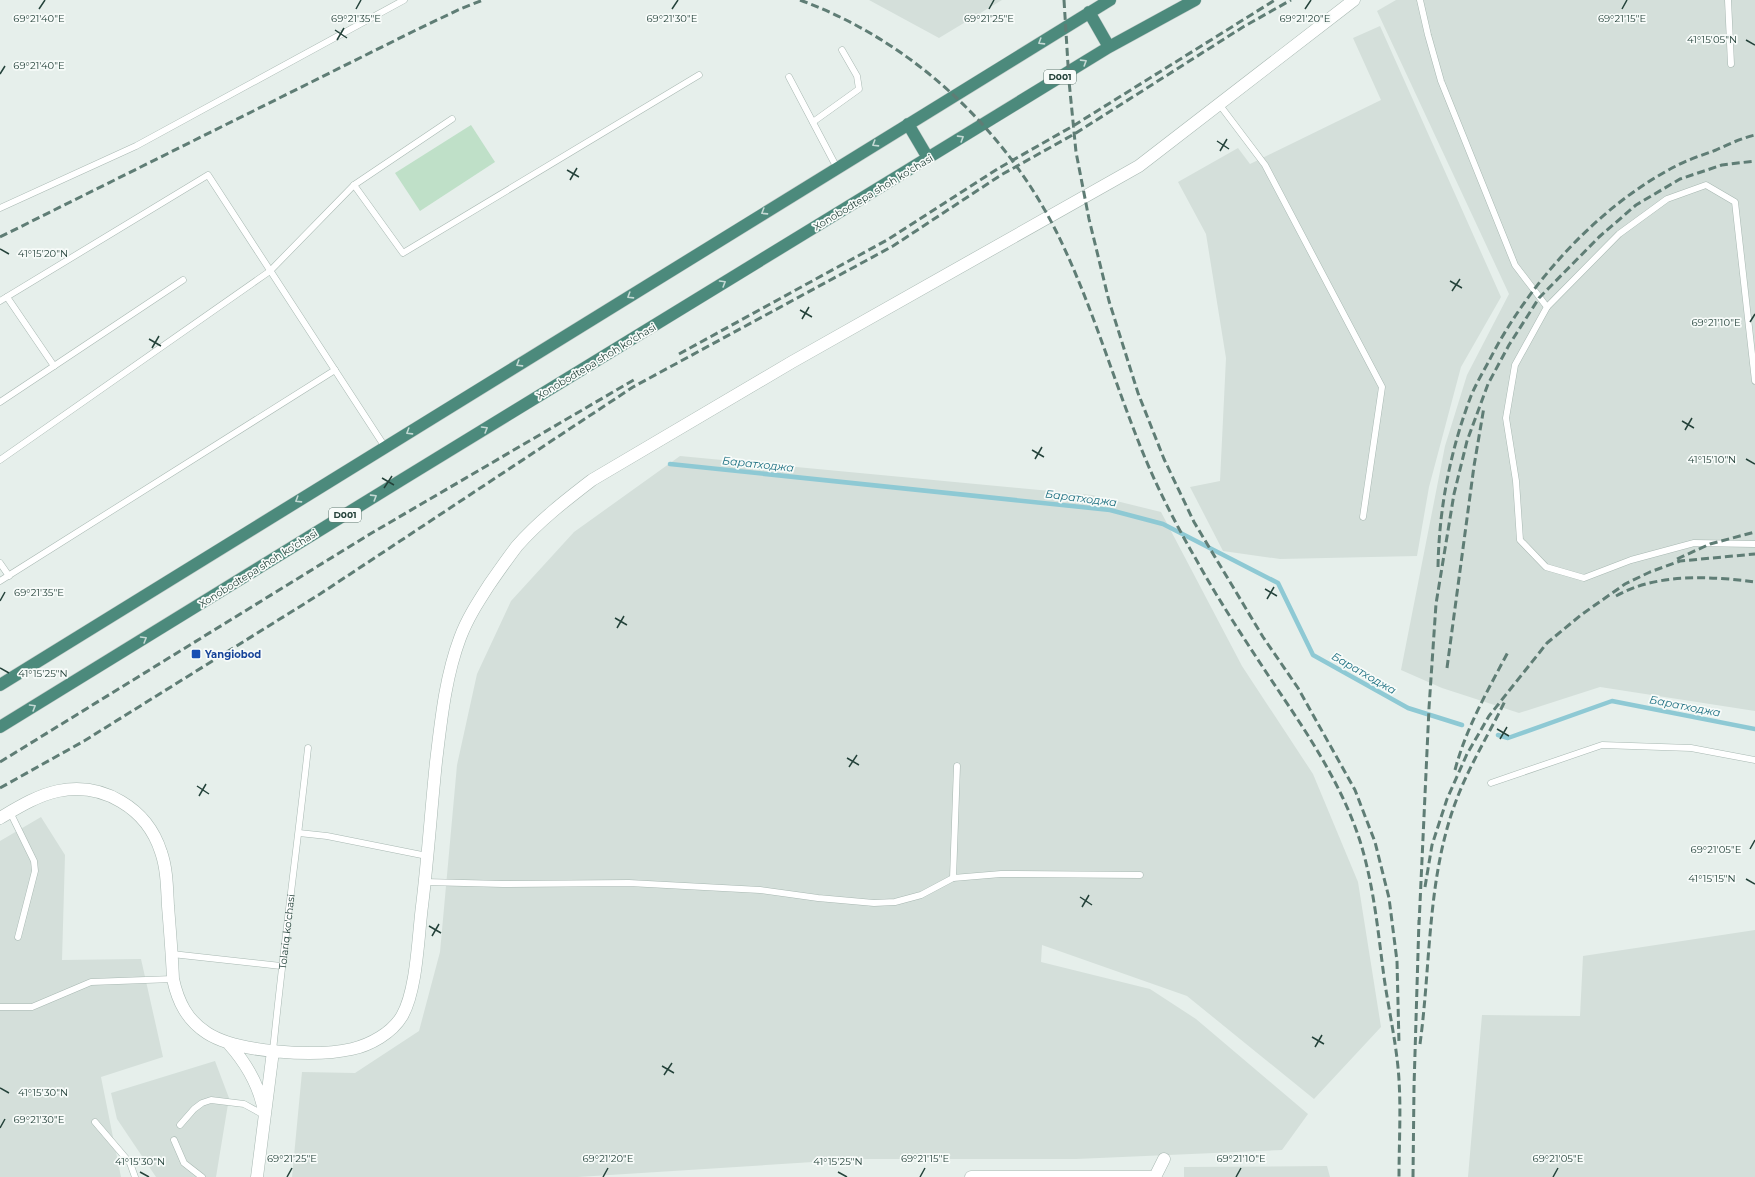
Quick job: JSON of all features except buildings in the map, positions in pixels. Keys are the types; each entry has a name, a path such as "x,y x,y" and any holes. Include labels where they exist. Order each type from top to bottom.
{"highway":[{"path":"0,685 1110,0"},
{"name":"Xonobodtepa shoh ko'chasi","path":"0,727 403,478 1109,47 1195,0"},
{"path":"1089,12 1109,47"},
{"path":"908,124 928,158"}],"street":[{"path":"5,815 46,795 58,791 75,790 103,793 124,803 141,817 152,832 164,860 173,979 179,1001 192,1020 208,1034 229,1044 273,1051 310,1053 350,1050 365,1044 394,1026 400,1019 407,1005 412,987 425,882 442,713 450,670 459,640 472,612 517,546 568,498 592,480 792,362 1139,166 1354,0"},
{"name":"Tolariq ko'chasi","path":"229,1044 250,1072 258,1090 265,1116"},
{"name":"Tolariq ko'chasi","path":"257,1177 273,1051"},
{"path":"972,1177 1154,1177 1164,1159"}],"lane":[{"path":"0,208 136,146 404,0"},
{"path":"1420,0 1441,81 1515,265 1547,307"},
{"path":"1728,0 1731,64"},
{"path":"813,122 859,89 857,76 842,50"},
{"path":"354,186 403,253 699,75"},
{"path":"789,78 837,168"},
{"path":"1219,104 1265,165 1382,387 1363,517"},
{"path":"0,460 270,271 354,186 452,119"},
{"path":"0,301 208,175 385,447"},
{"path":"1755,381 1735,202 1706,185 1667,199 1619,234 1547,307 1515,365 1506,418 1516,481 1520,540 1546,567 1584,578 1631,560 1694,544 1755,544"},
{"path":"0,402 183,280"},
{"path":"7,297 54,366"},
{"path":"0,581 335,370"},
{"path":"0,563 9,576"},
{"path":"1491,783 1602,745 1691,748 1755,760"},
{"name":"Tolariq ko'chasi","path":"273,1051 281,966 299,833 308,748"},
{"path":"953,878 958,766"},
{"path":"5,815 34,861 35,871 18,937"},
{"path":"299,833 375,845 427,856"},
{"path":"425,882 503,884 629,883 760,890 818,898 895,902 921,895 953,878 1002,874 1140,876"},
{"path":"172,954 281,966"},
{"path":"0,1006 32,1007 91,982 173,979"},
{"path":"180,1125 194,1109 202,1103 212,1100 244,1104 265,1116"},
{"path":"95,1122 130,1163 135,1177"},
{"path":"174,1140 184,1163 202,1177"}],"shaded area":[{"path":"869,0 1002,0 939,38"},
{"path":"1396,0 1755,0 1755,711 1600,687 1519,713 1442,688 1401,670 1445,446 1467,375 1509,294 1377,11"},
{"path":"1380,26 1501,297 1461,367 1429,487 1417,556 1280,559 1223,551 1190,487 1220,481 1226,358 1206,234 1178,182 1238,148 1250,164 1381,100 1353,38"},
{"path":"680,456 1092,495 1161,512 1242,666 1313,774 1358,882 1381,1027 1314,1099 1187,996 1042,945 1041,962 1150,989 1196,1019 1308,1114 1282,1150 1076,1159 860,1159 578,1177 292,1177 302,1072 355,1073 419,1031 440,952 457,765 477,674 511,601 574,532"},
{"path":"41,817 65,855 62,960 141,959 163,1057 101,1077 121,1177 0,1177 0,841"},
{"path":"1755,930 1755,1177 1468,1177 1482,1015 1580,1016 1583,956"},
{"path":"215,1061 229,1098 216,1177 156,1177 117,1119 111,1093"},
{"path":"1327,1166 1330,1177 1184,1177 1184,1167"}],"green space":[{"path":"471,125 495,162 420,211 395,173"}],"waterway":[{"name":"Баратходжа","path":"670,464 1110,510 1163,524 1278,583 1313,655 1408,708 1462,725"},
{"name":"Баратходжа","path":"1498,735 1508,738 1612,701 1755,729"}],"railway":[{"path":"0,237 414,31 460,9 483,0"},
{"path":"800,0 841,18 880,39 917,65 952,94 984,126 1012,161 1038,198 1059,237 1081,287 1139,443 1166,503 1205,576 1223,606 1321,757 1343,798 1360,841 1372,892 1397,1054 1400,1104 1399,1177"},
{"path":"1064,0 1069,81 1076,152 1089,219 1109,301 1138,393 1164,459 1194,522 1263,637 1298,688 1355,790 1375,842 1389,898 1397,961 1399,1044"},
{"path":"679,354 887,240 999,168 1073,126 1275,0"},
{"path":"0,788 84,741 320,594 633,387 893,246 1001,175 1076,133 1243,27 1291,0"},
{"path":"1438,567 1443,502 1457,438 1471,396 1505,332 1524,304 1545,276 1568,250 1593,225 1619,203 1647,183 1681,164 1740,139 1755,135"},
{"path":"1419,925 1429,708 1436,604 1454,494 1467,441 1488,384 1509,345 1539,298 1599,237 1636,205 1680,179 1722,165 1755,161"},
{"path":"0,762 370,534 637,378"},
{"path":"1447,668 1474,466 1484,407"},
{"path":"1677,559 1710,544 1755,532"},
{"path":"1425,887 1432,845 1447,799 1467,754 1489,716 1547,643 1581,615 1625,584 1650,572 1680,561 1755,554"},
{"path":"1616,596 1649,583 1684,578 1720,578 1755,582"},
{"path":"1455,770 1471,724 1508,652"},
{"path":"1420,1044 1424,1013 1431,921 1440,860 1447,830 1456,801 1467,775 1505,701"},
{"path":"1413,1177 1419,920"}],"place":[{"name":"Yangiobod","path":"196,654"}]}
